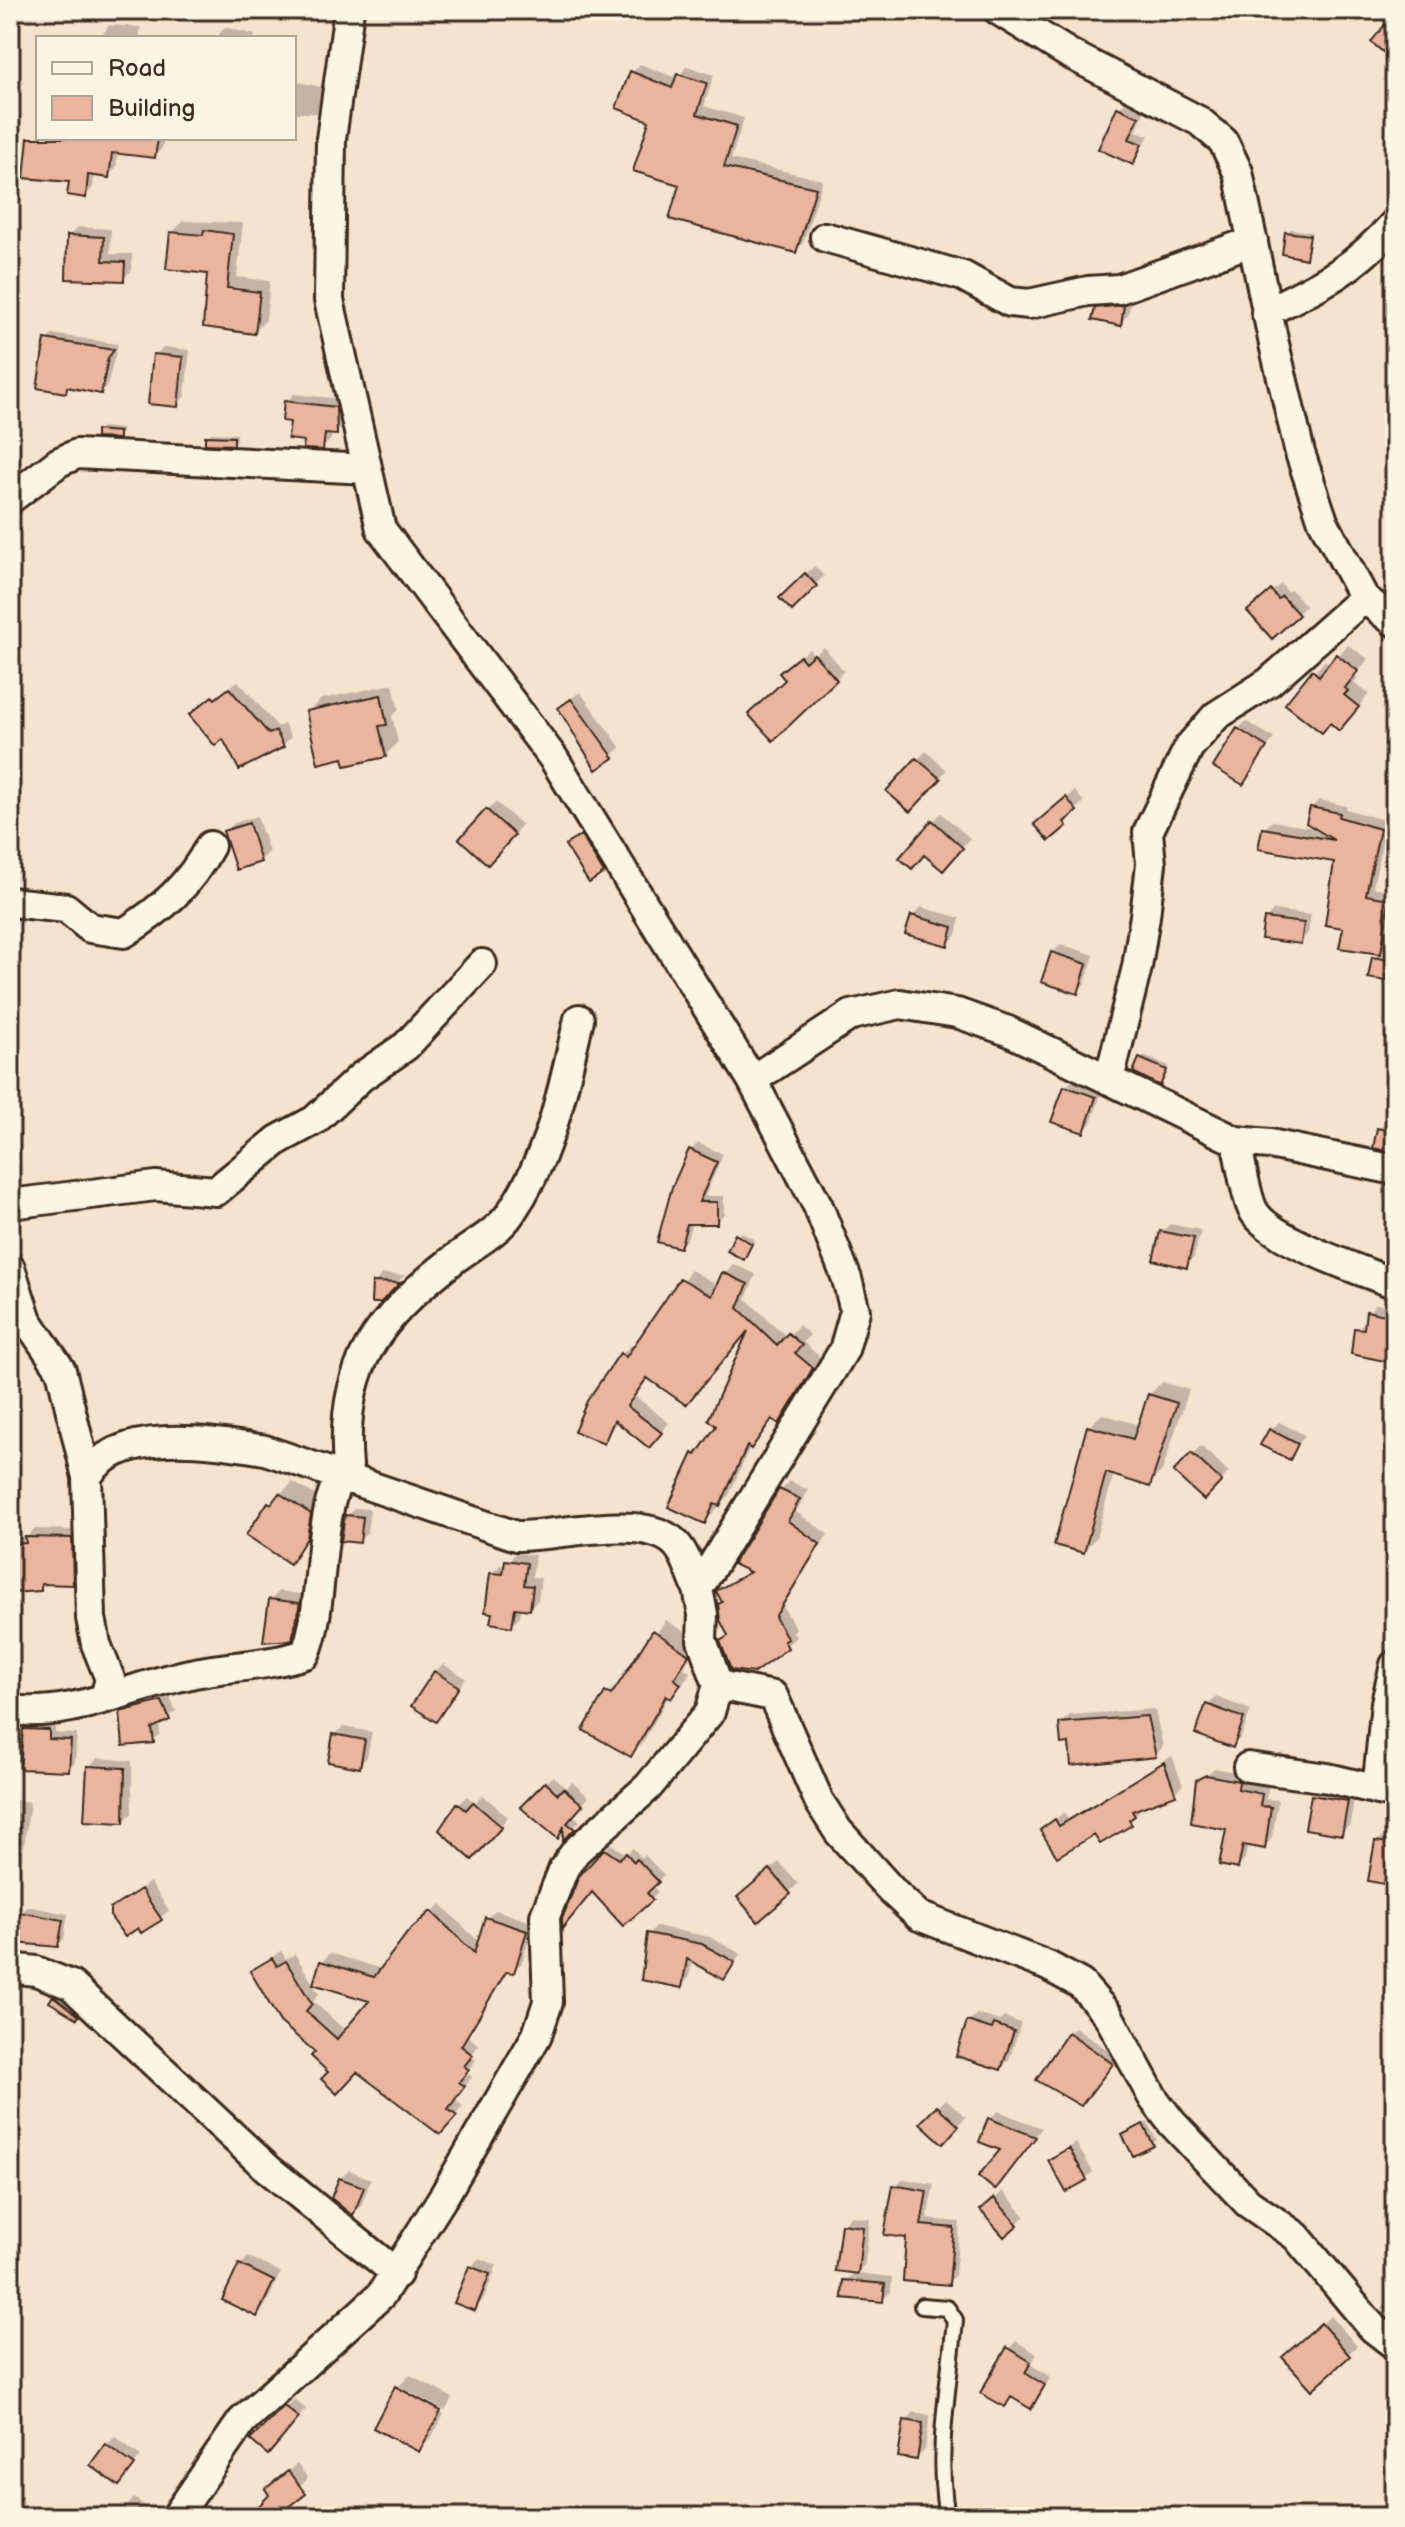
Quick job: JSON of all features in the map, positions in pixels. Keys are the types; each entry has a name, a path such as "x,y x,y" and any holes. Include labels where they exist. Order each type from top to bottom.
{"street":[{"path":"349,10 331,139 329,300 381,529 554,759 752,1080 818,1206 847,1279 855,1311 844,1350 698,1589"},
{"path":"998,10 1068,53 1199,121 1223,141 1238,172 1266,312 1300,453 1323,521 1364,598 1395,622"},
{"path":"1266,312 1326,282 1363,259 1395,223"},
{"path":"825,237 963,276 1010,302 1029,304 1088,291 1119,289 1253,241"},
{"path":"10,499 59,462 77,454 367,469"},
{"path":"1109,1080 1137,967 1151,864 1148,832 1189,747 1216,716 1269,682 1364,598"},
{"path":"10,902 66,908 90,928 124,933 164,907 196,873 210,846"},
{"path":"10,1204 156,1186 216,1191 278,1140 315,1120 361,1077 406,1046 482,964"},
{"path":"752,1080 851,1015 900,1004 957,1013 1008,1031 1236,1141 1270,1144 1395,1170"},
{"path":"10,1710 35,1713 69,1710 171,1678 305,1654 314,1634 322,1561 340,1474 348,1465 347,1411 359,1362 425,1281 508,1217 548,1148 579,1019"},
{"path":"1236,1141 1252,1208 1262,1222 1284,1236 1395,1284"},
{"path":"10,1268 27,1320 61,1370 87,1477 91,1618 96,1644 110,1679 105,1697"},
{"path":"87,1477 105,1458 129,1444 158,1441 229,1444 265,1450 340,1474 516,1536 540,1537 595,1528 658,1532 680,1547 698,1589 703,1614 702,1640 718,1685 710,1712 696,1731 648,1787 576,1851 564,1868 545,1916 548,2002 537,2035 397,2274 381,2295 242,2421 176,2517"},
{"path":"1248,1767 1328,1778 1386,1792 1386,1703 1395,1665"},
{"path":"718,1685 773,1696 819,1801 838,1831 919,1916 1048,1966 1081,1984 1108,2015 1153,2098 1172,2123 1248,2203 1296,2236 1373,2328 1395,2345"},
{"path":"10,1968 36,1971 71,1985 267,2168 397,2274"}],"lane":[{"path":"922,2306 947,2308 955,2320 940,2479 947,2517"}],"building":[{"path":"1395,12 1395,62 1371,42"},
{"path":"630,71 672,88 677,74 707,83 697,114 737,126 724,167 816,188 796,253 669,219 679,185 633,171 649,121 616,108"},
{"path":"1117,107 1139,117 1129,139 1142,144 1133,165 1098,149"},
{"path":"28,138 158,140 155,158 112,153 109,178 88,175 86,198 67,195 69,182 24,178"},
{"path":"204,230 233,234 227,288 260,292 255,334 203,327 207,274 166,269 170,232 203,235"},
{"path":"1285,232 1310,235 1306,259 1282,254"},
{"path":"67,235 104,237 103,261 125,262 124,281 66,279"},
{"path":"1124,305 1121,326 1092,320 1095,308"},
{"path":"45,339 114,350 108,358 101,394 67,387 66,393 37,388"},
{"path":"153,354 183,357 178,407 148,404"},
{"path":"284,401 336,407 337,435 325,434 323,450 303,449 304,441 288,439 290,422 282,421"},
{"path":"96,430 119,432 119,439 96,438"},
{"path":"205,436 234,437 234,445 205,444"},
{"path":"805,573 817,586 792,611 779,598"},
{"path":"1271,590 1278,599 1282,596 1299,615 1272,639 1247,611"},
{"path":"814,654 837,680 773,741 748,714 785,680 779,673 800,656 805,662"},
{"path":"1336,654 1358,671 1345,688 1348,691 1344,695 1359,707 1339,731 1330,723 1322,733 1285,704 1312,670 1319,676"},
{"path":"229,688 269,734 276,731 284,747 239,770 223,739 215,746 189,715 212,696 215,699"},
{"path":"381,695 387,725 379,726 386,757 345,766 343,758 318,764 306,711"},
{"path":"571,699 614,758 596,770 558,708"},
{"path":"1237,728 1267,747 1243,785 1213,767"},
{"path":"916,758 941,779 910,812 886,791"},
{"path":"1066,797 1077,811 1064,822 1067,826 1049,841 1034,824"},
{"path":"1310,807 1340,813 1339,817 1380,829 1366,895 1389,899 1381,954 1339,948 1343,928 1325,925 1334,862 1258,849 1262,828 1334,840 1306,823"},
{"path":"486,809 515,835 488,865 459,839"},
{"path":"932,820 963,848 943,871 924,855 912,869 899,858"},
{"path":"249,823 261,862 236,870 223,831"},
{"path":"581,835 604,873 589,883 565,845"},
{"path":"911,915 953,927 948,946 905,934"},
{"path":"1264,918 1304,923 1301,944 1261,939"},
{"path":"1051,952 1087,964 1078,994 1041,982"},
{"path":"1372,957 1390,960 1386,981 1368,978"},
{"path":"1139,1058 1167,1070 1160,1086 1133,1072"},
{"path":"1064,1086 1096,1097 1084,1133 1051,1122"},
{"path":"1377,1128 1395,1132 1395,1153 1373,1148"},
{"path":"689,1149 717,1162 699,1202 717,1202 717,1224 687,1224 680,1248 657,1242 672,1187"},
{"path":"1160,1231 1194,1238 1187,1268 1153,1260"},
{"path":"735,1234 752,1244 744,1260 727,1251"},
{"path":"722,1272 748,1284 738,1308 777,1345 788,1333 802,1345 795,1353 813,1368 779,1424 772,1419 751,1449 747,1446 720,1506 714,1504 705,1524 668,1507 693,1453 696,1455 716,1426 708,1420 748,1331 686,1405 647,1378 627,1406 662,1433 649,1448 614,1420 604,1444 574,1431 587,1401 620,1353 626,1357 680,1278 712,1296"},
{"path":"372,1282 400,1283 380,1303 371,1303"},
{"path":"1366,1311 1395,1317 1389,1362 1351,1354 1354,1328 1364,1329"},
{"path":"1148,1394 1177,1403 1150,1487 1106,1473 1084,1553 1054,1545 1087,1426 1133,1439"},
{"path":"1269,1429 1298,1444 1290,1460 1260,1445"},
{"path":"1191,1453 1222,1481 1204,1500 1173,1472"},
{"path":"779,1489 800,1499 788,1521 820,1544 775,1617 788,1639 784,1641 788,1648 754,1673 731,1670 720,1641 728,1636 720,1620 718,1604 722,1602 716,1591 750,1572 733,1564"},
{"path":"279,1493 311,1514 307,1538 290,1564 246,1535 268,1502 271,1504"},
{"path":"345,1515 363,1517 360,1543 341,1541"},
{"path":"25,1537 72,1538 73,1585 41,1584 41,1591 10,1593 10,1544 26,1543"},
{"path":"505,1560 527,1563 524,1585 533,1586 530,1610 515,1608 512,1627 490,1623 492,1613 485,1612 490,1573 503,1574"},
{"path":"269,1599 300,1603 292,1640 263,1642"},
{"path":"653,1630 689,1655 674,1679 681,1684 671,1699 666,1696 631,1757 583,1730 605,1692 611,1695"},
{"path":"434,1671 459,1687 436,1722 411,1706"},
{"path":"162,1701 170,1720 152,1728 154,1743 123,1746 120,1712"},
{"path":"1206,1704 1244,1718 1233,1748 1195,1734"},
{"path":"1147,1716 1156,1757 1071,1766 1069,1743 1061,1744 1059,1723"},
{"path":"23,1729 49,1730 49,1739 71,1740 69,1771 20,1769"},
{"path":"333,1734 365,1740 360,1768 328,1762"},
{"path":"1164,1762 1176,1795 1132,1811 1135,1816 1129,1820 1132,1825 1100,1844 1094,1835 1057,1857 1040,1830 1055,1819 1059,1826"},
{"path":"87,1766 125,1768 124,1823 84,1821"},
{"path":"1206,1775 1239,1781 1238,1789 1262,1794 1260,1806 1271,1807 1265,1849 1243,1845 1238,1869 1219,1865 1226,1830 1191,1823 1196,1780"},
{"path":"545,1782 558,1794 563,1788 583,1805 567,1823 575,1829 563,1840 564,1826 558,1839 520,1807"},
{"path":"1311,1795 1348,1801 1342,1835 1305,1829"},
{"path":"473,1802 502,1827 472,1860 439,1830 457,1803 466,1810"},
{"path":"1375,1841 1395,1844 1395,1886 1368,1881"},
{"path":"604,1849 619,1859 626,1853 634,1862 637,1859 659,1882 647,1893 653,1900 623,1926 592,1892 562,1929 562,1919 579,1876"},
{"path":"770,1869 791,1894 758,1922 737,1897"},
{"path":"141,1889 162,1920 141,1933 138,1928 125,1937 110,1916 110,1909"},
{"path":"431,1911 474,1953 485,1917 527,1931 514,1973 506,1972 461,2046 473,2055 464,2066 469,2070 459,2082 465,2086 448,2109 457,2116 440,2135 357,2072 337,2094 321,2079 328,2072 311,2056 315,2052 280,2022 250,1971 272,1958 277,1966 286,1961 312,2004 306,2011 337,2039 369,2001 313,1984 320,1961 374,1977 408,1932"},
{"path":"19,1912 63,1920 58,1947 16,1943"},
{"path":"647,1933 702,1944 735,1962 724,1980 687,1959 682,1988 641,1980"},
{"path":"53,1996 79,2016 77,2019 49,2002"},
{"path":"967,2021 992,2029 994,2024 1014,2031 1001,2070 956,2056"},
{"path":"1068,2032 1113,2064 1081,2106 1036,2080"},
{"path":"937,2106 959,2126 943,2144 920,2123"},
{"path":"988,2118 1036,2137 995,2190 978,2176 1000,2150 979,2142"},
{"path":"1143,2124 1154,2146 1133,2156 1122,2135"},
{"path":"1069,2148 1087,2180 1066,2192 1048,2160"},
{"path":"339,2178 364,2187 353,2216 331,2198"},
{"path":"893,2185 927,2191 921,2225 954,2228 949,2285 903,2281 906,2238 884,2235"},
{"path":"994,2198 1018,2225 1004,2237 980,2210"},
{"path":"841,2224 863,2227 858,2274 835,2271"},
{"path":"239,2264 274,2281 257,2317 222,2300"},
{"path":"469,2266 490,2274 475,2311 454,2303"},
{"path":"843,2280 885,2284 883,2302 842,2298"},
{"path":"1321,2323 1350,2356 1312,2390 1282,2357"},
{"path":"1007,2347 1031,2362 1025,2373 1045,2385 1031,2409 1011,2397 1005,2407 980,2393"},
{"path":"395,2386 441,2411 419,2452 373,2428"},
{"path":"284,2406 299,2418 268,2455 250,2440"},
{"path":"904,2420 923,2423 917,2460 898,2457"},
{"path":"105,2444 135,2465 119,2486 90,2465"},
{"path":"288,2471 306,2494 276,2517 249,2517 269,2495 265,2489"}]}
